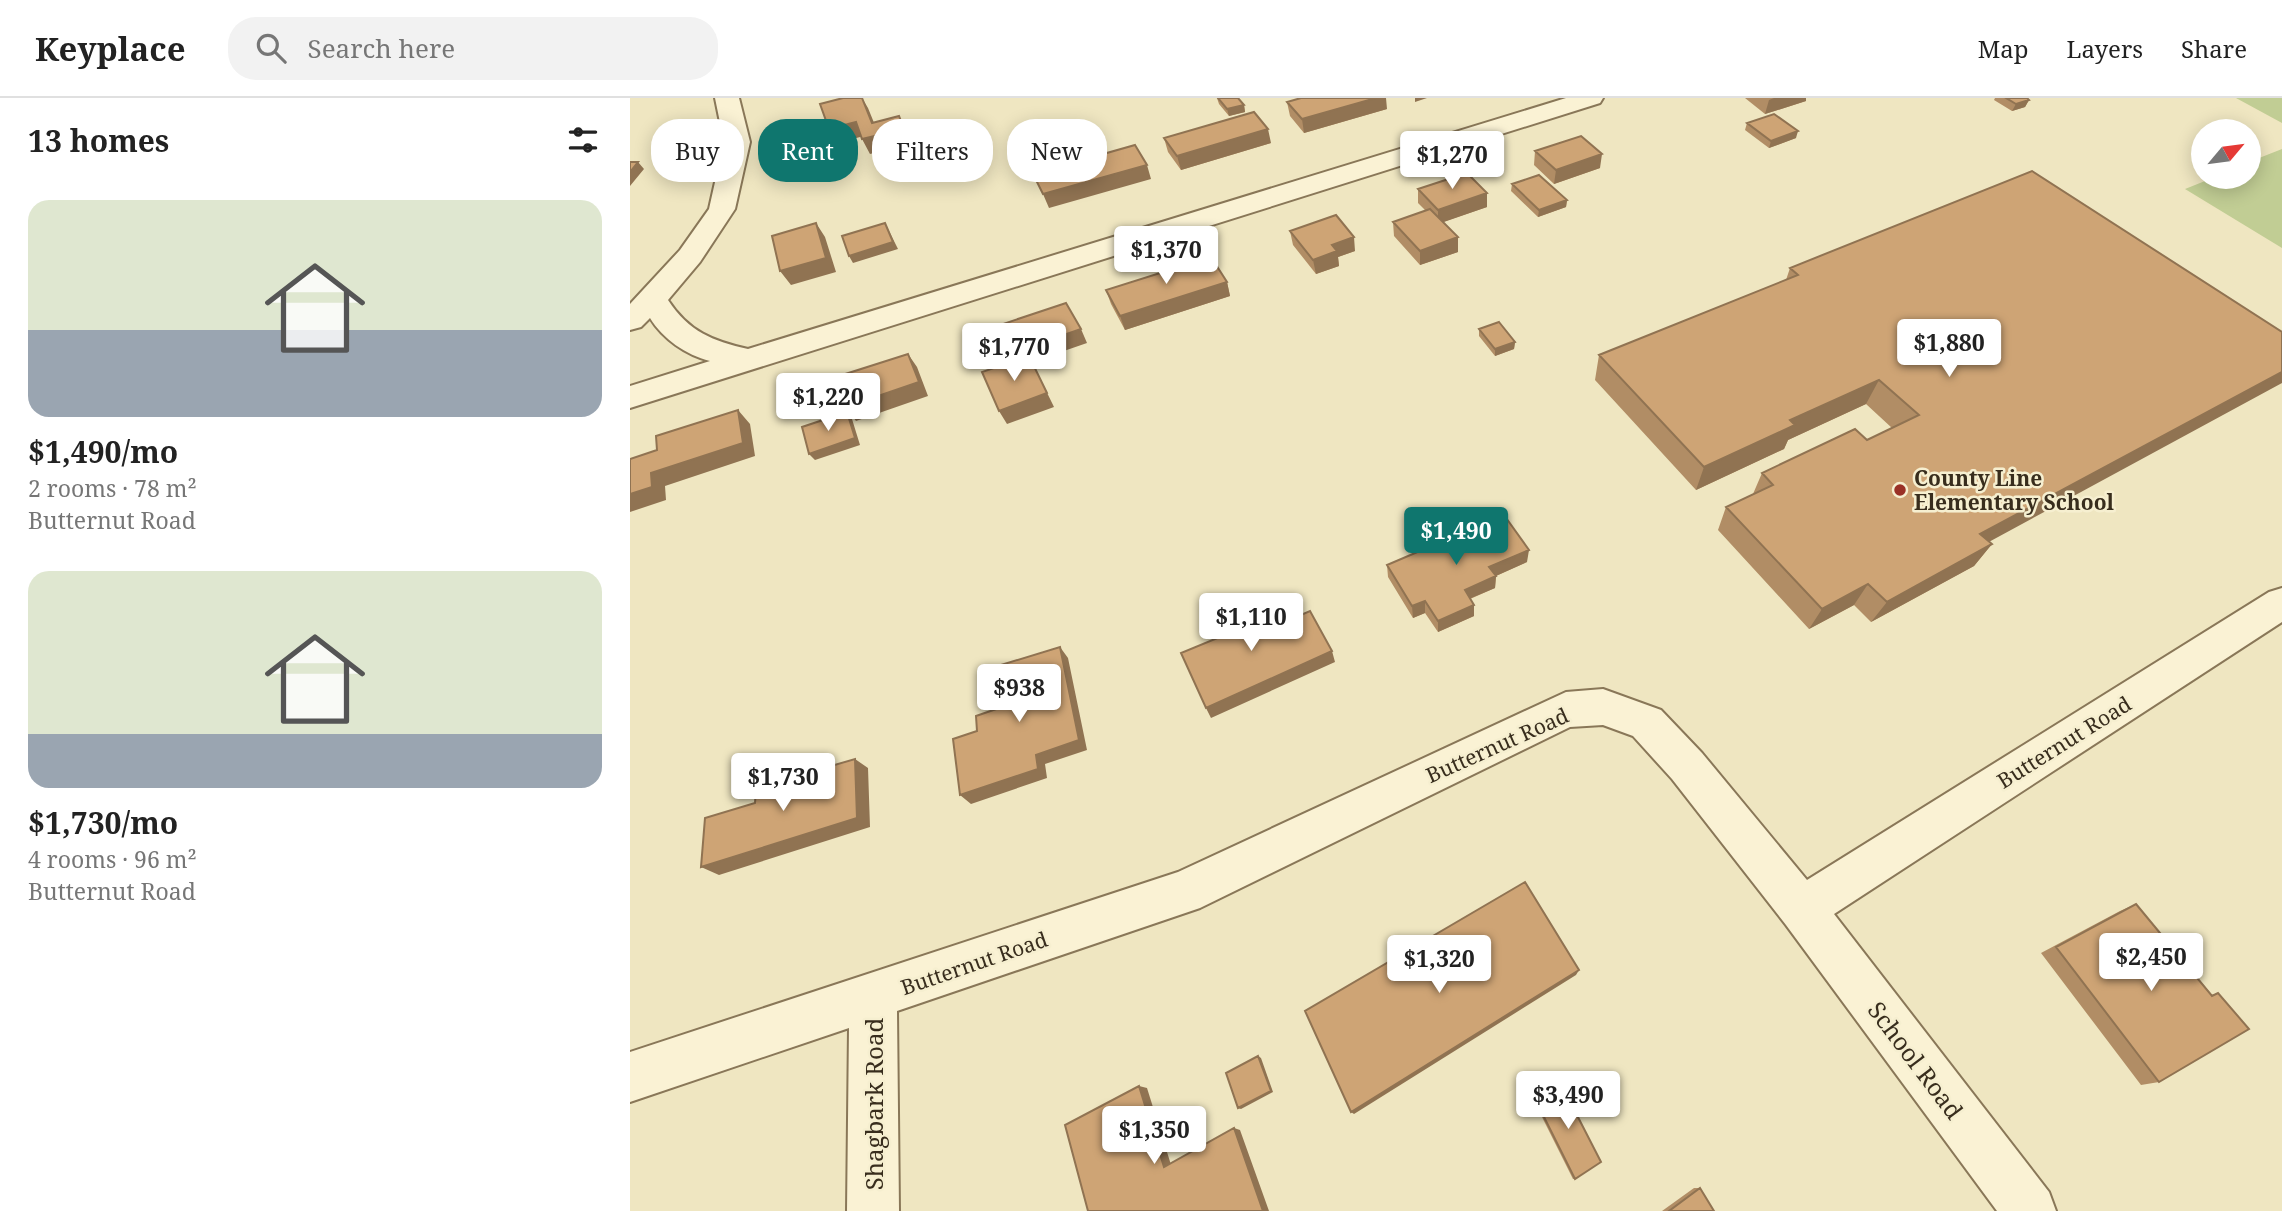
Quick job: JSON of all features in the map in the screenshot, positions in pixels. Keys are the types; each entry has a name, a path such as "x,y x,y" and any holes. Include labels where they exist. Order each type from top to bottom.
{"street":[{"path":"630,320 653,299 690,256 722,209 737,142 727,98"},
{"path":"630,397 1591,98"},
{"path":"653,299 670,326 708,350 749,360"},
{"name":"Butternut Road","path":"630,1077 1184,892 1566,710 1604,707 1647,723 1687,766 1802,909 2282,603"},
{"name":"School Road","path":"1802,909 2030,1211"},
{"name":"Shagbark Road","path":"873,998 873,1211"}],"green space":[{"path":"2236,98 2282,98 2282,123"},
{"path":"2282,149 2282,248 2185,189 2191,187 2191,189 2261,189 2261,157"}],"building":[{"path":"843,98 862,98 872,123 872,137 862,139 858,119 825,119 820,104"},
{"path":"1218,98 1238,98 1244,105 1227,109"},
{"path":"1301,98 1376,98 1302,119 1287,102"},
{"path":"2006,98 2027,98 2029,100 2016,104"},
{"path":"1254,112 1268,129 1177,156 1164,138"},
{"path":"1774,114 1798,131 1771,141 1747,123"},
{"path":"1581,136 1602,154 1556,170 1535,151"},
{"path":"1135,145 1147,165 1107,176 1107,153"},
{"path":"630,162 638,162 630,172"},
{"path":"2032,171 2282,332 2282,372 1980,534 1992,544 1887,602 1868,584 1822,609 1726,507 1773,485 1762,473 1855,429 1867,440 1919,415 1879,380 1790,420 1795,425 1704,467 1599,355 1798,275 1790,268"},
{"path":"1467,173 1487,193 1438,210 1418,189"},
{"path":"1539,175 1567,200 1539,210 1512,184"},
{"path":"1037,182 1086,182 1043,194"},
{"path":"1430,209 1458,237 1420,251 1393,222"},
{"path":"1336,215 1354,237 1332,245 1337,251 1313,260 1290,231"},
{"path":"816,223 826,258 780,271 772,236"},
{"path":"885,223 893,242 849,256 842,236"},
{"path":"1211,257 1227,282 1120,316 1106,290"},
{"path":"1066,303 1081,329 1012,353 1000,325"},
{"path":"1499,322 1515,342 1495,349 1479,329"},
{"path":"908,354 919,382 846,407 836,377"},
{"path":"1029,356 1047,393 999,411 982,372"},
{"path":"738,410 743,443 651,473 652,487 630,494 630,459 657,450 656,436"},
{"path":"847,412 855,438 809,454 802,427"},
{"path":"1504,515 1529,550 1489,567 1496,576 1465,590 1474,605 1438,621 1425,601 1412,606 1387,565"},
{"path":"1248,601 1264,631 1310,611 1332,651 1206,708 1181,653 1220,637 1210,617"},
{"path":"1060,647 1079,740 1036,755 1038,769 960,795 953,739 977,731 976,716 1008,705 1001,665"},
{"path":"855,759 857,818 701,867 705,818 755,803 756,788"},
{"path":"1525,882 1579,970 1351,1112 1305,1011"},
{"path":"2136,904 2212,996 2218,993 2249,1029 2159,1082 2056,947"},
{"path":"1258,1056 1271,1091 1238,1108 1226,1073"},
{"path":"1561,1084 1601,1162 1575,1179 1535,1099"},
{"path":"1139,1086 1164,1167 1234,1128 1263,1211 1088,1211 1065,1125"},
{"path":"1700,1188 1714,1211 1669,1211"}],"place":[{"name":"County Line Elementary School","path":"1900,490"}]}
